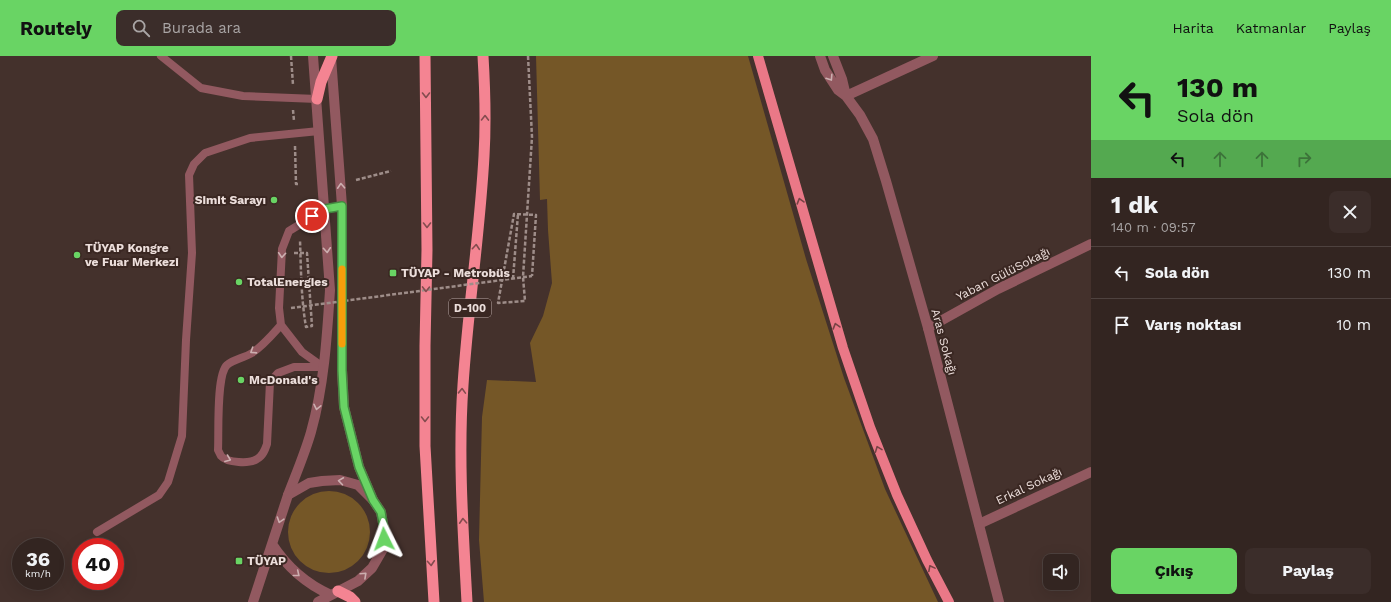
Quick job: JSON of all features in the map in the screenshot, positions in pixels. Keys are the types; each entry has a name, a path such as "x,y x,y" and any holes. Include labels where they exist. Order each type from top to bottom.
{"highway":[{"path":"317,99 321,82 331,56"},
{"path":"425,56 427,250 424,346 425,446 434,602"},
{"name":"D-100","path":"467,602 461,490 461,437 463,385 484,156 485,93 483,56"},
{"path":"334,593 350,597 355,602"}],"main road":[{"path":"758,56 841,341 870,427 897,495 927,560 949,602"}],"street":[{"path":"253,602 288,495 311,432 320,393 328,326 330,290 313,56"},
{"path":"318,602 358,581 372,568 383,549 384,529 381,512 373,500 359,467 344,407 342,370 342,206 331,56"},
{"name":"Aras Sokağı","path":"820,56 825,70 838,90 846,96 860,114 873,139 928,328 999,602"},
{"name":"Aras Sokağı","path":"833,56 842,79 846,96"},
{"path":"846,96 933,56"},
{"path":"325,209 342,206"},
{"name":"Yaban GülüSokağı","path":"928,328 998,289 1091,244"},
{"name":"Erkal Sokağı","path":"979,524 1091,472"},
{"path":"288,495 309,483 340,480 358,485 373,500"},
{"path":"272,544 290,568 318,589 334,593"}],"lane":[{"path":"161,56 201,88 243,96 317,99"},
{"path":"97,532 159,495 168,482 182,436 192,253 189,174 194,164 205,153 250,138 319,131"},
{"path":"323,367 302,352 282,325 280,308 282,249 289,231 325,209"},
{"path":"282,325 252,353 229,363 223,369 220,383 219,406 218,450 221,456 229,461 250,462 258,459 264,453 267,444 270,382 278,373 294,367 323,367"}],"path":[{"path":"291,308 303,307 513,279 523,277 532,276 536,215 527,215 514,214 498,303 525,301 523,277 527,215 532,137 528,56"},
{"path":"356,180 391,171"},
{"path":"513,279 518,214"},
{"path":"292,253 300,253 307,253 312,326 306,327 303,307 300,253"}],"shaded area":[{"path":"536,56 748,56 806,259 844,378 885,489 938,602 484,602 479,540 482,417 487,380 536,382 530,343 543,316 552,283 547,199 540,200"},
{"path":"329,491 345,494 358,503 367,516 370,532 367,548 358,561 345,570 329,573 313,570 300,561 291,548 288,532 291,516 300,503 313,494"}],"slow traffic":[{"path":"342,269 342,344"}],"place":[{"name":"Simit Sarayı","path":"274,200"},
{"name":"TÜYAP Kongre ve Fuar Merkezi","path":"77,255"},
{"name":"TÜYAP - Metrobüs","path":"393,273"},
{"name":"TotalEnergies","path":"239,282"},
{"name":"McDonald's","path":"241,380"},
{"name":"TÜYAP","path":"239,561"}],"route":[{"path":"312,216 325,209 342,206 342,370 344,407 359,467 373,500 381,512 384,539"}]}
